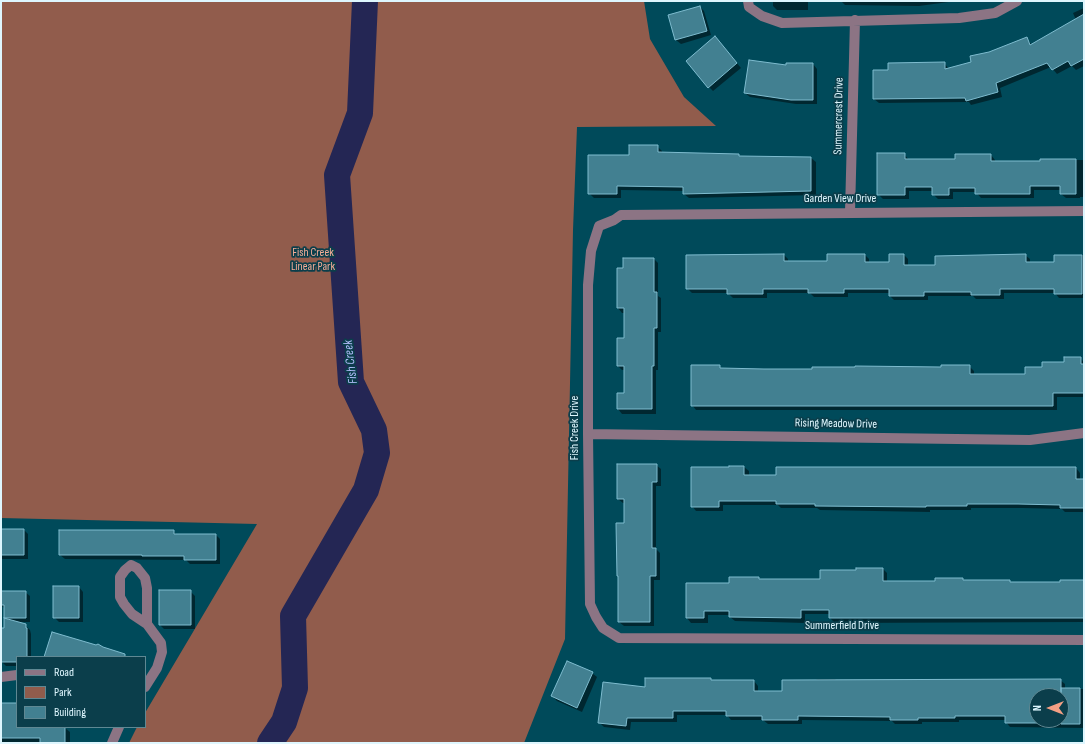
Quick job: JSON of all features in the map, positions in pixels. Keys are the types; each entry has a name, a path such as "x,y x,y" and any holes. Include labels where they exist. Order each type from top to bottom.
{"street":[{"path":"748,4 762,16 782,23 959,18 995,13 1017,1"},
{"name":"Summercrest Drive","path":"850,212 855,20"},
{"name":"Garden View Drive","path":"599,226 614,220 621,215 1084,211"},
{"name":"Fish Creek Drive","path":"599,226 591,251 588,285 588,434 590,604 603,628"},
{"name":"Rising Meadow Drive","path":"588,434 1030,440 1084,433"},
{"path":"146,685 157,668 162,652 161,643 153,630 132,614 120,597 120,577 130,565 137,568 145,578 147,588 147,624"},
{"name":"Summerfield Drive","path":"603,628 619,638 1084,640"},
{"path":"1,677 16,675"},
{"path":"112,743 119,728"}],"green space":[{"name":"Fish Creek Linear Park","path":"1,1 644,1 650,39 684,97 716,126 577,127 573,230 565,639 524,743 129,743 136,728 146,728 146,711 257,524 1,518"}],"building":[{"path":"700,6 707,31 675,40 668,15"},
{"path":"1084,14 1084,59 1071,66 1068,61 1052,70 1047,63 996,83 998,92 966,101 965,98 873,99 873,70 888,70 888,63 945,62 945,69 971,62 970,56 989,52 1027,37 1030,45"},
{"path":"715,36 737,63 708,88 686,61"},
{"path":"749,60 786,65 786,63 813,63 813,100 791,100 744,93"},
{"path":"629,145 658,145 658,152 739,154 739,156 811,157 811,191 683,194 683,187 617,186 617,194 588,194 588,155 629,155"},
{"path":"877,153 905,153 905,159 955,159 955,154 991,154 991,161 1076,159 1076,194 1060,194 1060,186 1030,186 1030,194 975,194 975,188 949,188 949,195 932,195 932,187 905,187 905,195 877,195"},
{"path":"784,254 784,261 827,261 827,254 865,254 865,262 889,262 889,254 904,254 904,265 935,265 935,256 1026,254 1026,262 1054,262 1054,255 1082,255 1082,294 1054,294 1054,289 1000,289 1000,295 971,295 971,292 924,292 924,296 889,296 889,289 844,289 844,293 808,293 808,289 763,289 763,294 727,294 727,289 686,289 686,255"},
{"path":"623,258 654,258 654,292 657,292 657,328 654,328 652,409 617,409 617,393 624,393 624,366 617,366 617,338 624,338 624,308 617,308 617,268 623,268"},
{"path":"1064,357 1081,357 1081,364 1084,364 1084,393 1053,393 1053,406 691,406 691,365 720,365 720,368 812,369 812,367 941,367 941,365 970,365 970,374 1025,374 1025,367 1042,367 1042,362 1064,362"},
{"path":"617,464 657,464 657,482 652,482 652,548 656,548 656,576 650,576 650,622 618,622 616,523 624,523 624,499 617,499"},
{"path":"744,466 744,475 776,475 776,467 1076,467 1076,479 1084,479 1084,508 1060,508 1060,505 1018,504 967,504 967,506 926,507 815,506 815,504 776,504 776,501 719,501 719,507 691,507 691,467"},
{"path":"1,529 24,529 24,555 1,555"},
{"path":"59,530 174,530 174,534 216,534 216,560 184,560 184,556 59,555"},
{"path":"856,568 883,568 883,581 935,581 935,578 963,578 963,580 1010,580 1010,582 1060,582 1060,580 1084,580 1084,618 829,618 829,610 801,610 801,618 729,617 729,611 704,611 704,618 686,618 686,583 729,583 729,577 759,577 759,579 820,579 820,570 856,570"},
{"path":"53,586 79,586 79,618 53,618"},
{"path":"159,590 191,590 191,625 159,625"},
{"path":"1,591 26,591 26,618 4,618 4,605 1,605"},
{"path":"4,618 26,624 27,656 16,656 16,662 1,662 1,628 4,628"},
{"path":"52,632 96,645 98,644 125,654 125,656 44,656"},
{"path":"567,661 593,672 577,708 551,696"},
{"path":"645,678 711,678 711,680 754,680 754,691 782,691 782,680 1061,679 1061,688 1029,688 1029,723 1005,723 1005,716 955,716 955,718 890,720 890,717 798,716 798,720 762,720 762,716 726,716 726,711 673,711 673,718 627,718 626,726 598,723 603,682 645,687"},
{"path":"1069,688 1080,688 1080,724 1069,724"},
{"path":"1,703 16,703 16,728 65,728 65,743 40,743 40,738 1,738"}],"waterway":[{"name":"Fish Creek","path":"270,743 284,722 295,688 293,616 366,490 377,453 374,430 351,382 337,175 360,113 365,1"}]}
